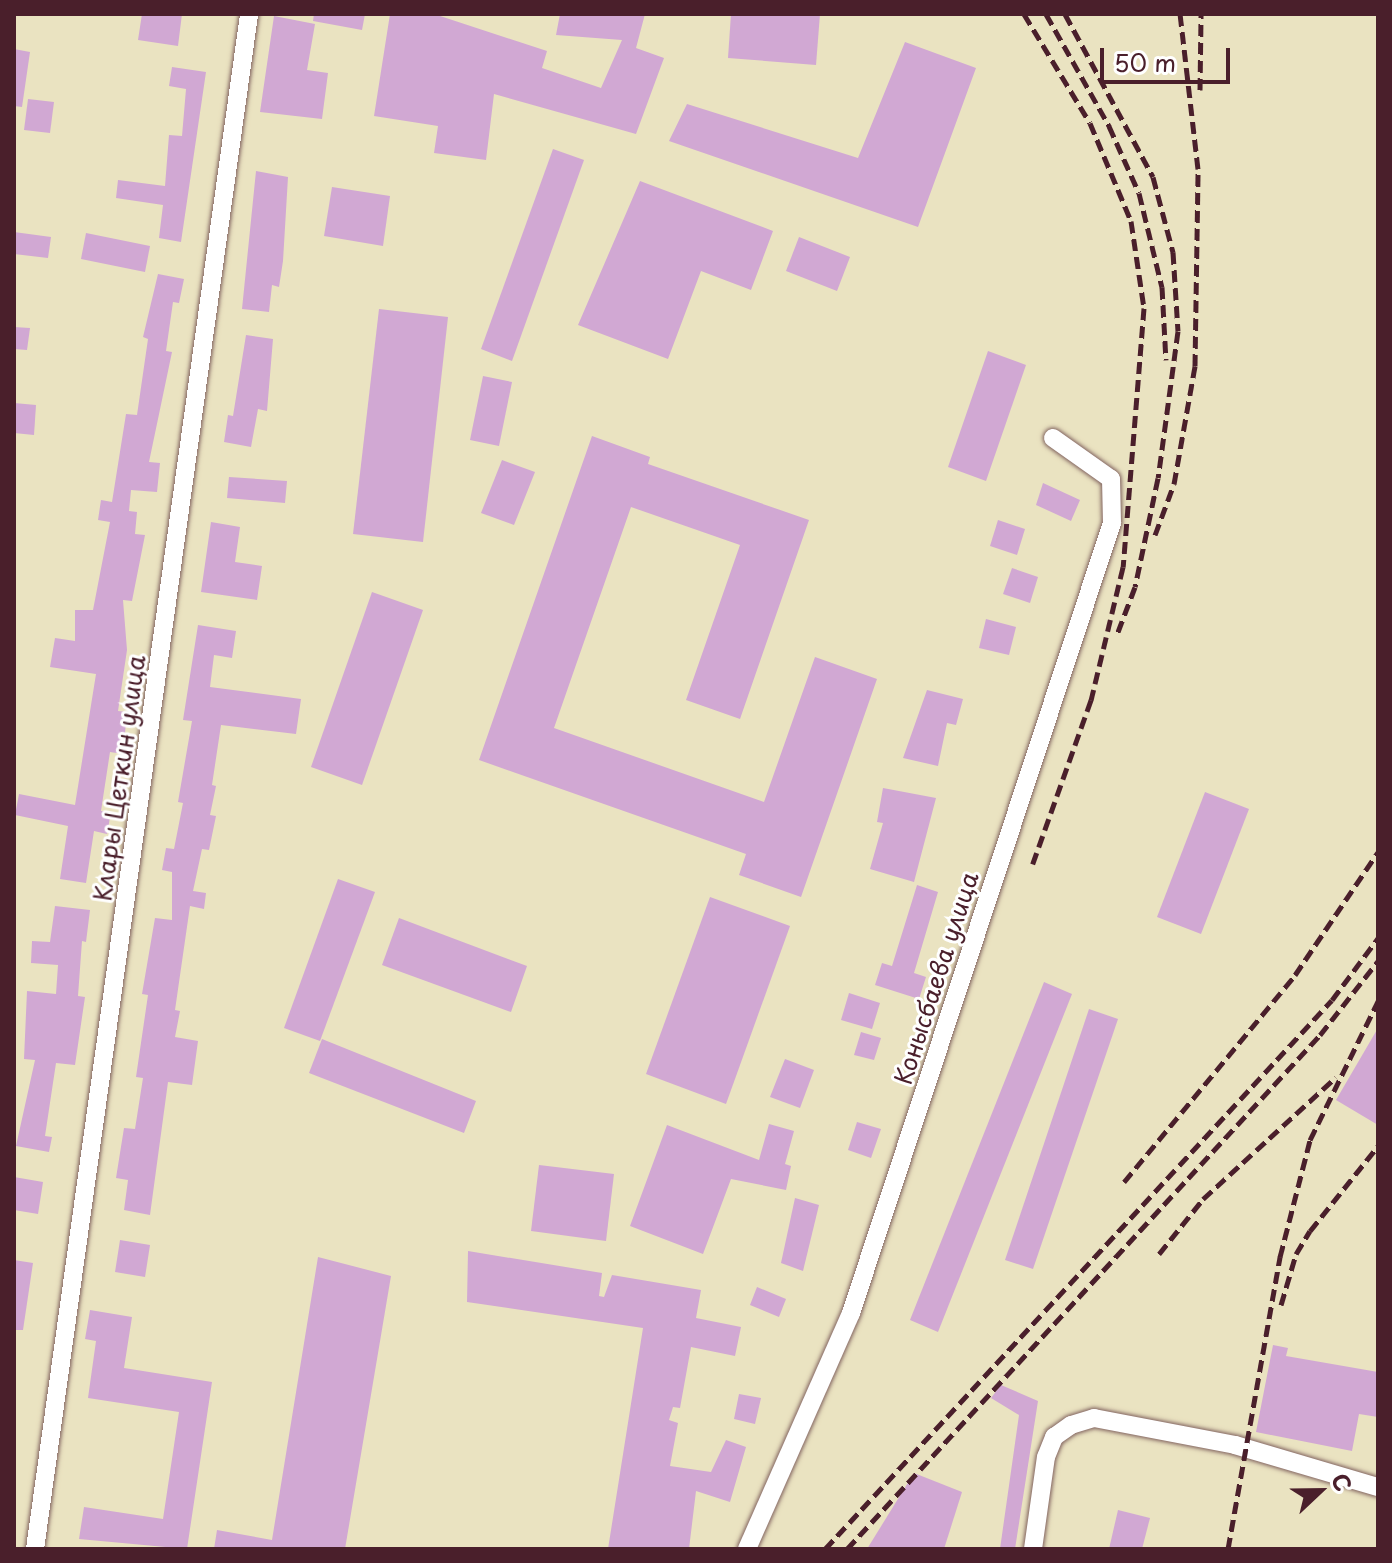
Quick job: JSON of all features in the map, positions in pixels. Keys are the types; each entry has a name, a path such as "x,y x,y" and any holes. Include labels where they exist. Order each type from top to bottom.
{"street":[{"name":"Клары Цеткин улица","path":"35,1549 249,14"},
{"name":"Конысбаева улица","path":"747,1549 851,1313 1112,523 1111,479 1053,438"},
{"path":"1033,1549 1046,1457 1054,1437 1071,1425 1094,1418 1235,1445 1378,1487"}],"building":[{"path":"142,14 182,14 178,46 138,40"},
{"path":"314,14 365,14 362,30 313,21"},
{"path":"390,14 434,14 547,51 542,68 601,88 622,40 556,35 560,14 645,14 636,48 664,58 636,134 494,94 486,160 434,153 438,126 374,116"},
{"path":"731,14 820,14 816,65 728,58"},
{"path":"274,16 315,24 307,70 328,73 322,119 260,112"},
{"path":"905,42 976,68 918,227 669,141 687,104 858,158"},
{"path":"14,49 30,52 22,107 14,106"},
{"path":"172,67 206,72 181,242 159,238 163,205 116,198 118,180 165,186 169,135 182,136 186,89 169,86"},
{"path":"28,99 54,102 50,133 24,130"},
{"path":"553,149 584,160 512,361 481,349"},
{"path":"256,171 288,177 283,261 279,287 272,285 269,312 242,309"},
{"path":"640,181 773,231 751,290 701,271 668,359 578,325"},
{"path":"332,187 390,196 383,246 324,236"},
{"path":"14,232 51,237 48,258 14,254"},
{"path":"86,233 150,246 145,272 81,259"},
{"path":"799,237 850,257 837,291 786,271"},
{"path":"158,274 184,279 179,303 173,302 166,351 172,352 149,462 160,463 157,492 131,490 129,511 137,512 135,534 145,535 132,601 123,600 127,650 118,711 127,712 123,754 110,752 101,811 111,812 107,834 94,831 86,883 60,879 68,826 15,815 19,794 75,805 96,674 50,667 55,638 75,641 75,610 93,610 110,522 98,520 101,500 112,502 126,414 137,415 148,339 143,337"},
{"path":"379,309 448,317 423,542 353,534"},
{"path":"14,327 30,328 27,350 14,349"},
{"path":"246,335 273,339 267,411 258,409 251,447 224,442 228,415 233,416"},
{"path":"988,351 1026,365 986,481 948,467"},
{"path":"483,376 512,382 499,446 470,440"},
{"path":"14,403 36,405 34,435 14,433"},
{"path":"592,436 650,457 648,464 809,520 740,719 686,700 740,545 631,507 554,728 764,802 815,657 877,679 801,897 739,875 746,854 479,760"},
{"path":"502,460 535,472 514,525 481,513"},
{"path":"229,477 287,481 285,503 227,498"},
{"path":"1043,483 1080,500 1071,521 1036,505"},
{"path":"998,520 1025,529 1017,555 990,546"},
{"path":"211,522 240,527 235,562 262,566 257,600 201,592"},
{"path":"1012,568 1038,577 1030,603 1003,594"},
{"path":"372,592 423,610 362,785 311,767"},
{"path":"986,619 1016,627 1009,655 979,648"},
{"path":"198,625 236,631 232,658 214,655 210,687 301,699 296,734 221,725 212,785 216,786 210,815 216,816 209,850 202,849 193,891 206,893 204,909 190,906 175,1010 180,1011 175,1037 198,1041 192,1085 168,1082 150,1215 124,1210 128,1180 116,1178 124,1128 135,1129 143,1078 136,1077 148,995 142,994 155,918 172,920 172,872 162,870 166,848 174,849 183,803 178,802 192,721 183,720"},
{"path":"927,690 963,699 956,725 947,723 938,766 903,758"},
{"path":"883,788 936,798 914,882 870,869 883,823 877,822"},
{"path":"1205,792 1249,809 1201,934 1157,917"},
{"path":"338,879 375,892 320,1041 284,1028"},
{"path":"917,885 938,892 914,973 926,977 919,999 875,985 882,963 892,966"},
{"path":"710,897 790,926 726,1104 646,1074"},
{"path":"55,906 90,910 86,942 82,941 78,996 85,997 75,1065 56,1063 45,1136 52,1137 49,1152 16,1146 35,1060 24,1059 27,991 56,994 58,965 31,963 32,941 50,942"},
{"path":"399,918 527,966 511,1012 382,965"},
{"path":"1044,982 1072,994 938,1332 910,1320"},
{"path":"849,993 880,1003 872,1029 841,1020"},
{"path":"1089,1009 1118,1019 1033,1269 1005,1260"},
{"path":"1378,1028 1378,1125 1336,1100"},
{"path":"861,1032 881,1038 874,1060 854,1055"},
{"path":"322,1039 476,1101 464,1133 309,1073"},
{"path":"785,1059 814,1070 800,1108 770,1097"},
{"path":"857,1122 881,1129 871,1158 848,1150"},
{"path":"769,1124 794,1131 785,1164 791,1166 786,1190 731,1179 703,1254 630,1226 667,1125 759,1160"},
{"path":"539,1165 614,1174 606,1241 531,1231"},
{"path":"14,1177 43,1182 38,1214 14,1210"},
{"path":"795,1198 819,1205 803,1271 781,1263"},
{"path":"120,1240 150,1245 145,1277 115,1272"},
{"path":"468,1251 602,1273 599,1296 604,1297 612,1275 701,1290 696,1318 741,1327 735,1356 691,1347 680,1408 673,1407 669,1420 678,1423 670,1466 711,1472 726,1440 746,1447 730,1502 696,1491 689,1549 608,1549 643,1328 467,1302"},
{"path":"318,1257 391,1276 345,1549 214,1549 217,1530 272,1540"},
{"path":"14,1260 33,1263 23,1330 14,1330"},
{"path":"757,1287 786,1299 779,1317 750,1305"},
{"path":"90,1310 132,1317 124,1368 212,1382 187,1549 79,1539 84,1507 163,1519 179,1412 88,1398 96,1341 85,1339"},
{"path":"1273,1345 1288,1348 1286,1356 1378,1372 1378,1417 1359,1414 1352,1451 1256,1432"},
{"path":"1001,1385 1038,1401 1015,1549 1000,1549 1019,1415 991,1398"},
{"path":"739,1394 761,1398 755,1424 734,1419"},
{"path":"914,1473 962,1492 944,1549 867,1549"},
{"path":"1118,1510 1150,1518 1142,1549 1109,1549"}],"railway":[{"path":"1024,14 1090,123 1131,221 1144,308 1123,567 1091,700 1032,866"},
{"path":"1046,14 1109,126 1139,193 1162,287 1166,360"},
{"path":"1065,14 1153,177 1173,252 1178,331 1158,478 1135,587 1116,637"},
{"path":"1155,535 1174,484 1195,366 1198,169 1180,14"},
{"path":"1200,90 1201,14"},
{"path":"1124,1182 1295,975 1378,852"},
{"path":"825,1549 1332,1000 1378,938"},
{"path":"847,1549 1320,1035 1378,961"},
{"path":"1228,1549 1280,1257 1310,1140 1378,1001"},
{"path":"1159,1254 1203,1199 1336,1077"},
{"path":"1281,1305 1296,1254 1310,1231 1378,1146"}]}
